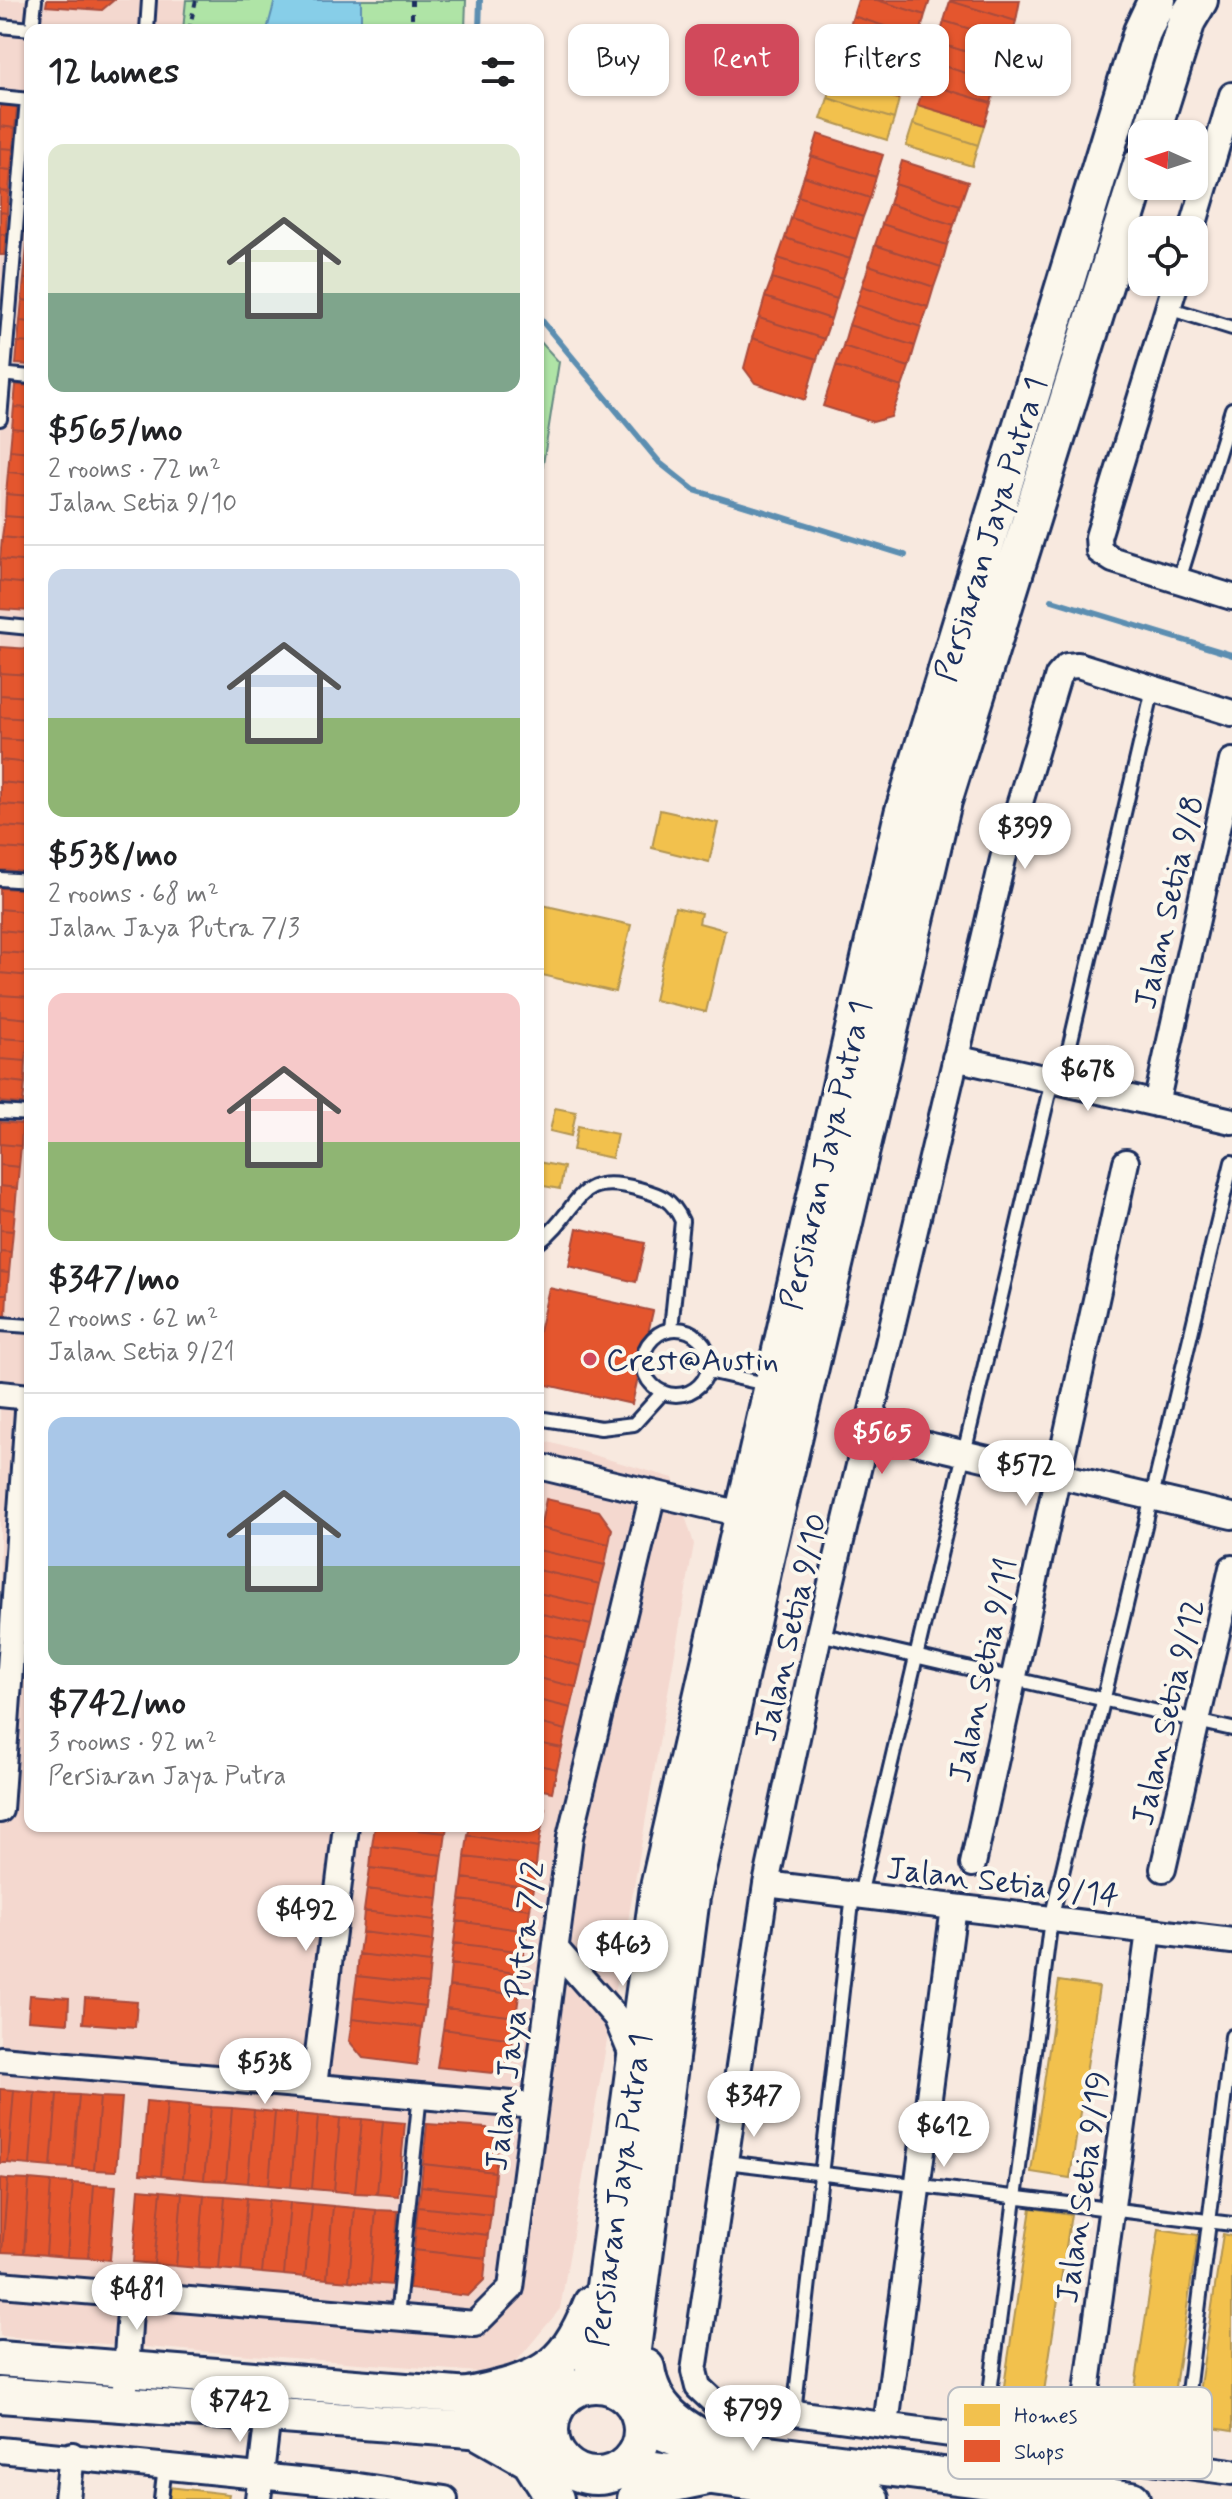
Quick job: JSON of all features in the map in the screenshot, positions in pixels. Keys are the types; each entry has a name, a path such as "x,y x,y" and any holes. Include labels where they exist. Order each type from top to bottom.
{"main road":[{"name":"Persiaran Jaya Putra 1","path":"592,2383 659,1887 903,814 1142,32 1157,0"},
{"path":"1155,120 1187,20 1199,0"},
{"name":"Persiaran Jaya Putra 1","path":"609,2484 639,2446 634,2410 638,2303 691,1897 766,1554 943,801 1131,200"},
{"path":"468,2396 525,2384 555,2366 577,2340 608,2265"},
{"path":"554,2419 557,2456 609,2484 655,2487 714,2462 655,2399 647,2376 638,2303"},
{"name":"Persiaran Jaya Putra 1","path":"554,2419 573,2389 592,2383 611,2386 634,2410"},
{"path":"479,2431 530,2460 555,2499"}],"street":[{"path":"1196,216 1232,95"},
{"path":"1172,296 1098,537 1099,551 1113,560 1232,597"},
{"name":"Jalan Setia 9/10","path":"794,2413 714,2402 698,2387 694,2371 766,1884 819,1634 1003,859 1058,676 1067,666 1078,665 1153,689"},
{"path":"1153,689 1232,713"},
{"name":"Jalan Setia 9/8","path":"1156,1104 1232,761"},
{"path":"955,1058 1232,1121"},
{"name":"Jalan Setia 9/11","path":"973,1864 1126,1162"},
{"path":"0,1394 24,1396"},
{"path":"868,1431 1232,1516"},
{"path":"544,1467 746,1515"},
{"path":"0,1810 24,1472"},
{"name":"Jalan Jaya Putra 7/2","path":"397,2317 475,2324 511,2288 570,1837 653,1493"},
{"name":"Jalan Setia 9/12","path":"1163,1869 1232,1568"},
{"path":"314,2086 345,1832"},
{"name":"Jalan Setia 9/14","path":"766,1884 1232,1941"},
{"path":"886,2425 954,1907"},
{"name":"Jalan Setia 9/19","path":"1088,2387 1149,1931"},
{"path":"556,1949 616,2017 635,2062"},
{"path":"0,2059 534,2106"},
{"path":"0,2284 397,2317"},
{"path":"117,2402 123,2294"},
{"path":"0,2359 468,2396 554,2419"},
{"path":"0,2395 479,2431 554,2419"},
{"path":"634,2410 674,2440 714,2462 871,2499"},
{"path":"794,2413 948,2434"},
{"path":"259,2489 268,2415"},
{"path":"0,2450 165,2466 259,2489 445,2499"},
{"path":"67,2499 72,2455"},
{"path":"714,2462 1132,2499"},
{"path":"1212,2469 1232,2472"}],"lane":[{"path":"33,24 35,0"},
{"path":"147,24 149,0"},
{"path":"0,26 24,28"},
{"path":"0,97 24,99"},
{"path":"0,419 24,151"},
{"path":"1168,308 1232,328"},
{"path":"2,374 24,376"},
{"path":"1179,580 1232,409"},
{"path":"0,625 24,627"},
{"path":"794,2413 820,2171 857,1895 1153,689"},
{"path":"0,879 24,881"},
{"path":"0,1112 24,1114"},
{"path":"991,2387 1051,1919 1232,1162"},
{"path":"544,1236 588,1187 602,1182 617,1182 664,1196 675,1206 682,1221 671,1329"},
{"path":"0,1324 24,1326"},
{"path":"671,1329 682,1329 700,1340 709,1360 703,1381 685,1393 663,1392 648,1378 644,1358 652,1339 671,1329"},
{"path":"708,1371 773,1386"},
{"path":"544,1419 601,1428 634,1424 663,1392"},
{"path":"819,1634 1232,1729"},
{"path":"1189,2387 1232,2036"},
{"path":"397,2317 420,2094"},
{"path":"726,2162 918,2183 1232,2224"},
{"path":"161,2499 165,2466"}],"path":[{"path":"190,24 196,0"},
{"path":"412,0 412,24"}],"shaded area":[{"path":"0,0 185,0 183,24 24,24 24,1832 544,1832 544,1441 673,1478 694,1544 560,2309 506,2374 0,2336"}],"green space":[{"path":"186,0 466,0 465,24 184,24"},
{"path":"544,346 559,362 544,458"}],"water":[{"path":"275,0 361,0 361,24 269,24"}],"building: Homes":[{"path":"889,96 899,99 894,119 828,98"},
{"path":"828,98 894,119 887,140 821,119"},
{"path":"918,105 984,125 978,145 913,124"},
{"path":"913,124 978,145 972,166 906,146"},
{"path":"660,810 718,823 709,862 652,848"},
{"path":"544,905 631,925 615,992 544,975"},
{"path":"675,907 701,913 699,923 725,930 706,1012 654,1000"},
{"path":"555,1108 576,1112 571,1136 550,1131"},
{"path":"578,1126 617,1134 612,1158 573,1150"},
{"path":"544,1163 564,1167 560,1189 544,1186"},
{"path":"1059,1981 1099,1987 1070,2178 1031,2172"},
{"path":"1031,2208 1071,2214 1045,2387 1004,2387"},
{"path":"1159,2229 1198,2235 1175,2387 1135,2387"},
{"path":"1223,2234 1232,2236 1232,2431 1212,2428 1212,2387 1200,2387"},
{"path":"169,2487 229,2494 228,2499 168,2499"}],"building: Shops":[{"path":"47,0 114,0 102,10 46,6"},
{"path":"858,0 877,0 925,15 923,24 878,24 853,16"},
{"path":"877,0 930,0 925,15"},
{"path":"951,0 1020,0 1016,21 950,1"},
{"path":"950,1 1016,21 1015,24 965,24 965,27 944,21"},
{"path":"853,16 878,24 851,24"},
{"path":"944,21 965,27 965,51 949,46 949,24 943,24"},
{"path":"949,46 965,51 965,73 949,68"},
{"path":"949,68 965,73 965,95 949,90"},
{"path":"949,90 991,103 984,125 918,105 921,96 949,96"},
{"path":"968,96 993,96 991,103"},
{"path":"0,105 17,106 15,128 0,126"},
{"path":"0,126 15,128 13,149 0,148"},
{"path":"818,134 883,155 876,177 811,156"},
{"path":"0,148 13,149 11,170 0,169"},
{"path":"811,156 876,177 870,198 804,176"},
{"path":"902,161 968,182 960,205 895,184"},
{"path":"0,169 11,170 9,192 0,191"},
{"path":"804,176 870,198 863,217 798,196"},
{"path":"895,184 960,205 954,225 889,204"},
{"path":"0,191 9,192 7,213 0,212"},
{"path":"798,196 863,217 856,239 791,218"},
{"path":"889,204 954,225 947,245 882,224"},
{"path":"0,212 7,213 6,234 0,234"},
{"path":"791,218 856,239 850,259 785,238"},
{"path":"882,224 947,245 941,267 875,245"},
{"path":"0,234 6,234 4,255 0,255"},
{"path":"785,238 850,259 843,279 778,258"},
{"path":"875,245 941,267 934,287 869,265"},
{"path":"778,258 843,279 837,299 772,278"},
{"path":"869,265 934,287 928,307 862,286"},
{"path":"772,278 837,299 831,319 765,297"},
{"path":"862,286 928,307 921,327 856,305"},
{"path":"765,297 831,319 824,339 759,318"},
{"path":"22,300 24,300 24,321 20,321"},
{"path":"856,305 921,327 915,346 849,325"},
{"path":"759,318 824,339 817,359 752,338"},
{"path":"20,321 24,321 24,342 18,342"},
{"path":"849,325 915,346 909,367 843,346"},
{"path":"752,338 817,359 805,400 755,383 744,368"},
{"path":"18,342 24,342 24,365 16,364"},
{"path":"843,346 909,367 902,387 836,366"},
{"path":"836,366 902,387 891,417 873,422 823,406"},
{"path":"16,385 24,386 24,408 14,407"},
{"path":"14,407 24,408 24,429 12,428"},
{"path":"12,428 24,429 24,451 10,450"},
{"path":"10,450 24,451 24,473 8,472"},
{"path":"8,472 24,473 24,496 6,494"},
{"path":"6,494 24,496 24,518 5,516"},
{"path":"5,516 24,518 24,539 2,537"},
{"path":"2,537 24,539 24,561 0,559"},
{"path":"0,559 24,561 24,583 0,581"},
{"path":"0,581 24,583 24,611 0,609"},
{"path":"0,647 24,649 24,675 0,673"},
{"path":"0,673 24,675 24,697 0,695"},
{"path":"0,695 24,697 24,719 0,717"},
{"path":"0,717 24,719 24,741 0,739"},
{"path":"0,739 24,741 24,762 0,760"},
{"path":"0,760 24,762 24,784 0,782"},
{"path":"0,782 24,784 24,806 0,804"},
{"path":"0,804 24,806 24,828 0,826"},
{"path":"0,826 24,828 24,850 0,848"},
{"path":"0,848 24,850 24,872 0,870"},
{"path":"0,888 24,890 24,911 0,909"},
{"path":"0,909 24,911 24,932 0,930"},
{"path":"0,930 24,932 24,954 0,952"},
{"path":"0,952 24,954 24,975 0,973"},
{"path":"0,973 24,975 24,997 0,995"},
{"path":"0,995 24,997 24,1018 0,1016"},
{"path":"0,1016 24,1018 24,1040 0,1038"},
{"path":"0,1038 24,1040 24,1061 0,1059"},
{"path":"0,1059 24,1061 24,1083 0,1080"},
{"path":"0,1080 24,1083 23,1104 0,1102"},
{"path":"0,1122 22,1124 21,1146 0,1144"},
{"path":"0,1144 21,1146 19,1167 0,1165"},
{"path":"0,1165 19,1167 17,1188 0,1186"},
{"path":"0,1186 17,1188 15,1210 0,1208"},
{"path":"0,1208 15,1210 13,1231 0,1230"},
{"path":"577,1228 645,1243 636,1282 569,1266"},
{"path":"0,1230 13,1231 11,1252 0,1251"},
{"path":"0,1251 11,1252 9,1273 0,1272"},
{"path":"0,1272 9,1273 7,1294 0,1294"},
{"name":"Crest@Austin","path":"549,1288 653,1311 632,1404 544,1384 544,1310"},
{"path":"0,1294 7,1294 6,1316 0,1315"},
{"path":"546,1499 599,1511 612,1529 609,1544 544,1529"},
{"path":"544,1529 609,1544 605,1565 544,1551"},
{"path":"544,1551 605,1565 600,1584 544,1571"},
{"path":"544,1571 600,1584 595,1606 544,1594"},
{"path":"544,1594 595,1606 591,1625 544,1614"},
{"path":"544,1614 591,1625 586,1644 544,1634"},
{"path":"544,1634 586,1644 581,1666 544,1657"},
{"path":"544,1657 581,1666 576,1687 544,1679"},
{"path":"544,1679 576,1687 571,1708 544,1701"},
{"path":"544,1701 571,1708 566,1730 544,1724"},
{"path":"544,1724 566,1730 562,1748 544,1744"},
{"path":"544,1744 562,1748 557,1769 544,1766"},
{"path":"544,1766 557,1769 552,1792 544,1790"},
{"path":"374,1832 446,1833 443,1855 372,1846"},
{"path":"469,1832 541,1832 538,1848 468,1835"},
{"path":"468,1835 538,1848 536,1866 465,1857"},
{"path":"372,1846 443,1855 440,1876 370,1868"},
{"path":"465,1857 536,1866 533,1888 463,1878"},
{"path":"370,1868 440,1876 438,1898 367,1889"},
{"path":"463,1878 533,1888 530,1909 460,1900"},
{"path":"367,1889 438,1898 435,1920 364,1911"},
{"path":"460,1900 530,1909 527,1931 457,1921"},
{"path":"364,1911 435,1920 433,1941 362,1932"},
{"path":"457,1921 527,1931 524,1952 454,1943"},
{"path":"362,1932 433,1941 430,1963 359,1954"},
{"path":"454,1943 524,1952 522,1974 451,1964"},
{"path":"359,1954 430,1963 428,1984 357,1976"},
{"path":"451,1964 522,1974 519,1995 449,1986"},
{"path":"357,1976 428,1984 425,2006 354,1997"},
{"path":"449,1986 519,1995 516,2017 446,2008"},
{"path":"30,1995 69,1998 68,2023 28,2020"},
{"path":"354,1997 425,2006 422,2027 352,2019"},
{"path":"85,1998 137,2002 135,2027 83,2023"},
{"path":"446,2008 516,2017 513,2039 443,2029"},
{"path":"352,2019 422,2027 417,2065 363,2058 349,2041"},
{"path":"443,2029 513,2039 510,2060 492,2073 437,2067"},
{"path":"0,2089 14,2090 8,2163 0,2163"},
{"path":"14,2090 35,2092 30,2165 8,2163"},
{"path":"35,2092 57,2094 51,2167 30,2165"},
{"path":"57,2094 79,2095 73,2168 51,2167"},
{"path":"79,2095 100,2097 94,2170 73,2168"},
{"path":"100,2097 122,2098 116,2171 94,2170"},
{"path":"146,2101 167,2103 161,2176 140,2174"},
{"path":"167,2103 189,2105 183,2178 161,2176"},
{"path":"189,2105 211,2107 204,2180 183,2178"},
{"path":"211,2107 232,2108 226,2181 204,2180"},
{"path":"232,2108 254,2110 248,2183 226,2181"},
{"path":"254,2110 275,2112 269,2185 248,2183"},
{"path":"275,2112 297,2114 291,2187 269,2185"},
{"path":"297,2114 318,2116 312,2189 291,2187"},
{"path":"318,2116 340,2118 334,2191 312,2189"},
{"path":"340,2118 362,2119 355,2193 334,2191"},
{"path":"362,2119 383,2121 377,2194 355,2193"},
{"path":"383,2121 405,2123 398,2196 377,2194"},
{"path":"427,2124 487,2128 498,2144 495,2172 423,2164"},
{"path":"423,2164 495,2172 493,2194 421,2186"},
{"path":"0,2178 8,2179 2,2252 0,2252"},
{"path":"8,2179 29,2180 24,2253 2,2252"},
{"path":"29,2180 51,2182 46,2255 24,2253"},
{"path":"51,2182 73,2183 67,2257 46,2255"},
{"path":"73,2183 94,2185 89,2258 67,2257"},
{"path":"94,2185 116,2186 110,2260 89,2258"},
{"path":"421,2186 493,2194 491,2215 418,2207"},
{"path":"139,2189 161,2191 154,2264 133,2262"},
{"path":"161,2191 182,2193 176,2266 154,2264"},
{"path":"182,2193 204,2195 198,2268 176,2266"},
{"path":"204,2195 225,2196 219,2269 198,2268"},
{"path":"225,2196 247,2198 241,2271 219,2269"},
{"path":"247,2198 269,2200 262,2273 241,2271"},
{"path":"269,2200 290,2202 284,2275 262,2273"},
{"path":"290,2202 312,2204 305,2277 284,2275"},
{"path":"312,2204 333,2206 327,2279 305,2277"},
{"path":"333,2206 355,2208 349,2281 327,2279"},
{"path":"418,2207 491,2215 488,2235 416,2227"},
{"path":"355,2208 376,2210 370,2283 349,2281"},
{"path":"376,2210 398,2211 392,2285 370,2283"},
{"path":"416,2227 488,2235 486,2258 414,2250"},
{"path":"414,2250 486,2258 484,2280 468,2296 409,2289"}],"waterway":[{"path":"479,24 480,0"},
{"path":"544,323 660,463 694,490 905,555"},
{"path":"1052,600 1232,655"}],"place":[{"name":"Crest@Austin","path":"590,1359"}]}
